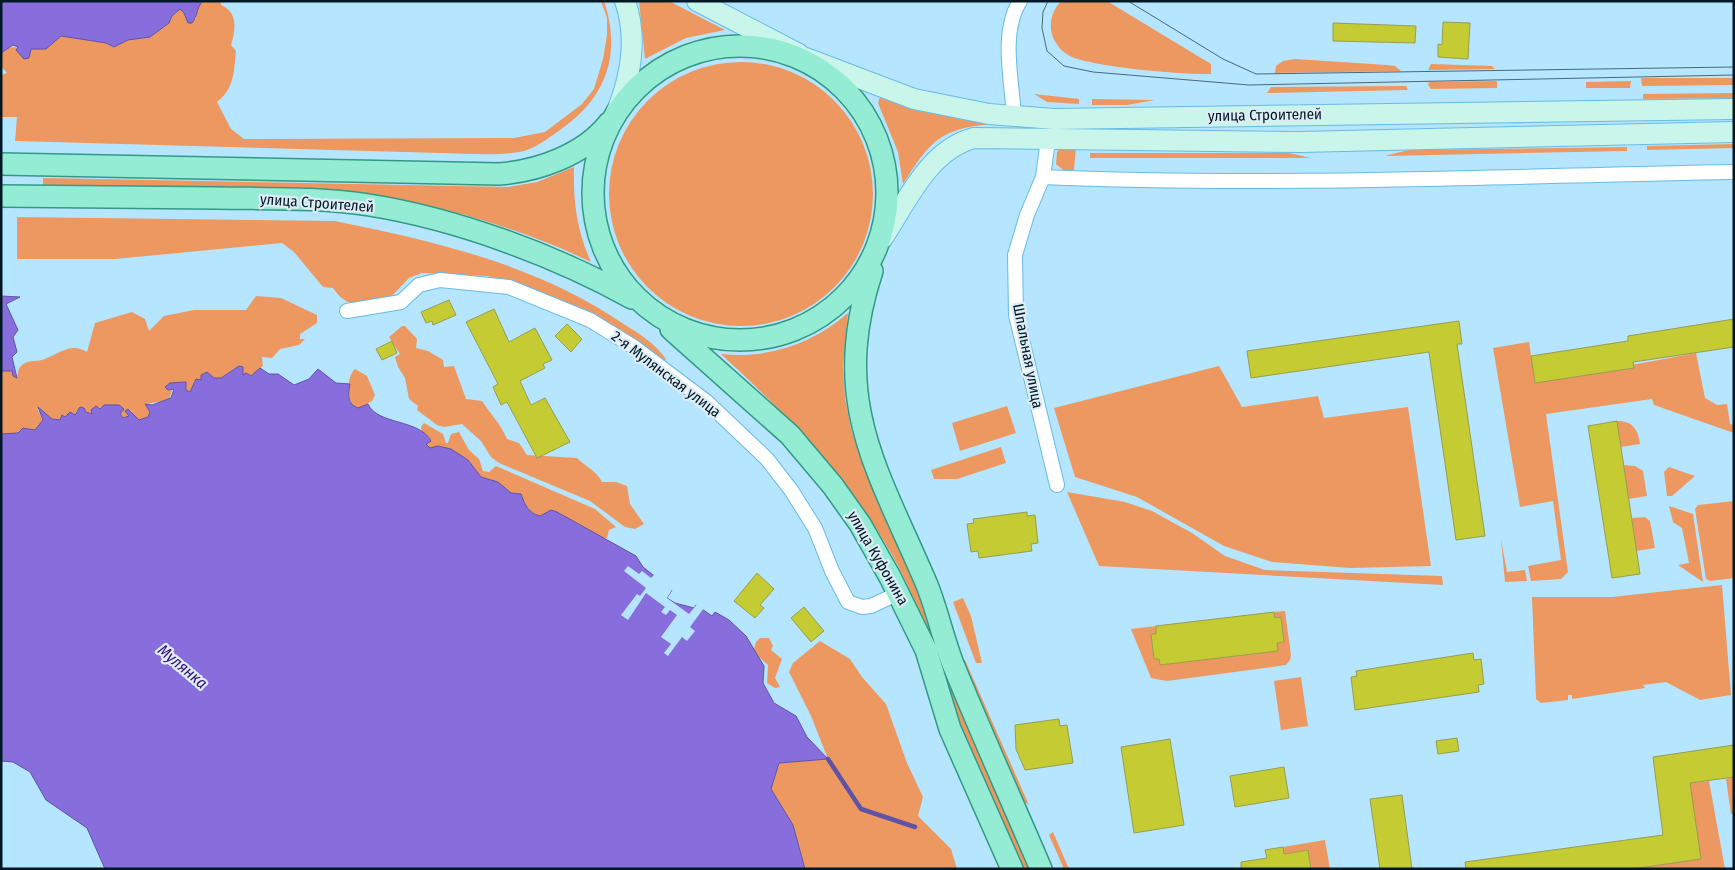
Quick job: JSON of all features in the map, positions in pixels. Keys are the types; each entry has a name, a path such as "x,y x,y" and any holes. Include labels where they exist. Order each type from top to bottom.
{"main road":[{"path":"625,1 631,27 632,53 625,89 602,145 596,171 594,208 609,259 624,283 647,307 680,326 712,338 742,340 771,336 802,325 832,306 853,288 881,243"},
{"name":"улица Строителей","path":"697,1 803,56 914,99 989,114 1087,119 1734,109"},
{"path":"614,118 632,94 650,78 677,61 710,49 748,45 784,50 803,56"},
{"name":"улица Куфонина","path":"803,56 830,76 867,122 876,139 883,165 887,193 881,243 862,304 855,354 856,392 864,434 876,472 927,585 953,662 1041,869"},
{"name":"улица Строителей","path":"7,165 515,172 545,164 577,150 604,130 614,118"},
{"name":"улица Строителей","path":"881,243 927,171 941,155 956,144 974,138 1300,142 1734,132"},
{"name":"улица Строителей","path":"7,196 280,199 347,202 376,206 432,219 508,244 588,275 647,307"},
{"name":"улица Куфонина","path":"647,307 736,385 804,450 860,524 899,593 926,650 950,729 1012,869"}],"street":[{"path":"1014,116 1010,31 1014,14 1020,1"},
{"name":"Шпальная улица","path":"1048,140 1043,177 1027,215 1015,255 1016,315 1057,485"},
{"path":"1043,177 1210,180 1476,178 1734,172"},
{"name":"2-я Мулянская улица","path":"347,311 401,302 419,285 440,280 509,287 590,320 634,347 707,402 767,460 795,496 815,528 832,571 848,602 862,607 883,602 899,593"}],"shaded area":[{"path":"203,1 221,1 221,5 227,8 233,17 235,27 231,45 236,51 234,73 230,86 223,97 217,102 231,129 244,139 514,138 545,132 582,104 594,89 603,59 607,35 607,18 601,1 604,1 609,21 610,57 606,74 599,89 589,104 576,117 538,145 514,153 482,154 15,141 17,117 1,117 1,75 7,73 1,66 1,53 5,50 12,47 35,48 68,35 106,43 114,47 128,40 150,37 169,23 172,16 180,9 188,23 196,19 197,7"},
{"path":"639,1 669,1 725,30 686,38 645,59"},
{"path":"1061,1 1107,1 1211,64 1211,74 1160,72 1117,67 1097,64 1070,56 1057,45 1051,29 1053,13"},
{"path":"1295,59 1387,65 1395,66 1401,71 1275,73 1276,66 1283,61"},
{"path":"741,62 767,65 791,72 825,92 843,110 863,144 870,168 873,194 870,220 863,244 843,278 825,296 791,316 767,323 741,326 715,323 691,316 657,296 639,278 619,244 612,220 609,194 612,168 619,144 639,110 657,92 691,72 715,65"},
{"path":"1431,64 1492,66 1495,69 1428,70"},
{"path":"1641,78 1734,78 1734,85 1642,86"},
{"path":"1497,81 1497,88 1431,89 1428,85 1429,82"},
{"path":"1631,81 1630,88 1586,88 1586,82"},
{"path":"1406,86 1408,90 1267,93 1271,87"},
{"path":"1734,93 1734,98 1643,99 1643,94"},
{"path":"1034,94 1079,99 1079,104 1047,102"},
{"path":"880,97 1080,127 1080,129 1004,124 966,128 950,133 930,146 903,184 898,152 878,103"},
{"path":"1092,99 1155,100 1127,105 1092,105"},
{"path":"1734,144 1734,148 1647,150 1647,146"},
{"path":"1062,147 1076,147 1074,170 1063,170 1056,164 1057,152"},
{"path":"1627,147 1627,151 1384,156 1409,150"},
{"path":"1090,153 1289,153 1311,158 1090,158"},
{"path":"574,167 574,192 577,216 582,239 591,262 525,234 491,223 422,204 351,192 315,188 43,186 43,178 508,187 537,182"},
{"path":"17,217 335,221 410,237 484,258 556,285 590,303 640,335 657,348 666,359 664,362 516,285 488,276 422,273 409,278 387,301 356,304 345,300 333,288 323,287 294,252 282,243 115,259 17,259"},
{"path":"256,296 281,298 317,315 317,323 300,334 300,339 305,339 299,345 280,349 272,358 262,357 263,366 251,376 242,376 243,369 235,368 221,378 214,378 207,372 201,375 201,380 194,384 190,392 186,390 184,382 174,383 169,400 146,404 150,411 148,417 139,420 130,410 125,412 130,415 123,418 120,414 124,409 117,405 98,408 93,414 85,411 76,411 75,415 66,418 63,415 61,420 52,419 37,408 43,420 35,430 26,428 18,433 1,434 1,371 12,371 17,378 19,368 25,363 42,360 70,348 81,349 87,352 95,323 132,312 145,319 149,331 164,316 194,310 246,310"},
{"path":"848,313 843,366 845,398 851,429 875,497 948,660 941,663 898,566 855,497 814,447 769,399 721,354 755,354 789,347 820,333"},
{"path":"402,326 405,326 417,339 416,348 428,351 443,360 444,367 454,366 466,399 482,401 499,424 507,439 519,443 527,455 577,458 594,472 602,482 616,482 627,486 630,504 644,524 635,529 625,527 590,501 499,463 491,457 481,441 462,424 444,427 437,425 417,410 418,406 409,399 405,378 398,367 395,357 400,354 389,337"},
{"path":"1529,342 1535,383 1696,353 1705,398 1717,405 1727,404 1730,424 1734,425 1734,433 1654,405 1652,399 1546,414 1568,572 1561,579 1531,581 1528,566 1561,560 1553,501 1520,507 1493,348"},
{"path":"1219,366 1242,407 1318,396 1324,418 1408,407 1431,566 1350,568 1272,562 1224,546 1137,497 1075,477 1054,408"},
{"path":"355,369 367,376 375,395 372,401 358,409 351,401 348,390 350,378"},
{"path":"1007,406 1016,433 960,451 952,423"},
{"path":"1616,421 1631,424 1638,434 1640,444 1621,447"},
{"path":"424,423 443,434 446,443 448,443 451,434 459,432 469,450 479,459 483,471 489,472 496,466 595,509 616,527 609,530 607,538 601,538 551,510 540,516 533,513 526,505 521,494 511,493 498,482 481,477 468,460 451,449 430,448 426,444 430,438 422,432 421,427"},
{"path":"1001,447 1006,463 957,479 934,479 931,470"},
{"path":"1623,465 1635,466 1643,471 1647,496 1628,499"},
{"path":"1669,467 1695,476 1672,496 1667,496 1664,472"},
{"path":"1067,492 1125,502 1152,511 1192,533 1225,556 1265,570 1442,576 1443,585 1099,566"},
{"path":"1734,501 1734,578 1710,581 1706,579 1695,509 1698,505"},
{"path":"1669,506 1693,514 1703,582 1678,565 1689,563 1682,528 1673,522"},
{"path":"1645,517 1650,521 1655,548 1636,551 1631,518"},
{"path":"1501,539 1507,572 1525,570 1527,581 1505,582"},
{"path":"1722,585 1731,695 1700,700 1666,682 1643,685 1645,688 1572,699 1572,695 1568,695 1568,700 1541,703 1536,699 1532,597 1612,597"},
{"path":"963,598 971,616 982,663 976,663 953,602"},
{"path":"1285,611 1291,655 1286,665 1167,681 1151,678 1131,629 1156,626 1156,634 1151,635 1154,659 1159,659 1160,665 1278,651 1277,643 1284,642 1280,617 1275,618 1274,612"},
{"path":"760,638 769,638 773,646 771,650 782,659 775,678 780,687 775,688 767,683 768,665 753,652 756,642"},
{"path":"820,641 850,659 862,677 886,704 907,763 923,797 918,816 951,849 957,869 805,869 793,825 771,789 779,763 828,759 811,716 789,672 793,663"},
{"path":"965,660 1029,805 1021,799 960,663"},
{"path":"943,671 1029,869 1021,869 936,675"},
{"path":"1301,677 1308,726 1281,730 1274,681"},
{"path":"1734,777 1734,814 1731,814 1726,779"},
{"path":"1709,781 1725,869 1634,869 1700,859 1690,783"},
{"path":"1053,832 1069,869 1064,869 1049,835"},
{"path":"1325,840 1330,869 1311,869 1308,850 1284,854 1283,847"}],"water":[{"path":"1,1 203,1 192,23 188,23 180,9 172,16 169,23 150,37 128,40 114,47 106,43 61,36 46,49 31,49 29,58 24,59 16,50 18,47 13,45 1,53"},
{"path":"1,296 20,297 6,304 18,330 13,337 17,352 12,357 17,378 13,376 12,371 1,371"},
{"name":"Мулянка","path":"239,366 243,367 243,375 246,373 251,376 260,368 269,374 278,374 294,385 309,379 318,369 336,383 350,384 349,398 354,406 358,408 368,404 380,416 418,429 426,434 431,441 426,444 430,448 438,446 451,449 468,460 481,477 498,482 511,493 521,494 528,508 536,515 540,516 551,510 557,512 636,556 643,567 672,590 667,598 675,603 694,608 696,605 712,616 715,612 729,620 746,636 764,666 763,683 774,703 796,716 807,737 828,759 779,763 771,789 793,825 805,869 105,869 87,828 46,800 30,772 13,762 1,761 1,434 18,433 23,428 35,430 43,420 38,407 52,419 60,420 62,415 65,417 70,412 75,415 80,407 92,414 91,410 96,406 100,409 104,405 119,405 124,409 120,414 123,418 129,416 125,411 128,409 139,420 148,417 150,412 145,404 152,405 171,398 174,389 168,390 165,387 170,383 186,382 186,390 190,392 196,379 201,380 201,375 207,372 214,378 221,378"}],"pier":[{"path":"628,566 639,574 642,571 651,578 655,574 673,588 667,598 689,614 698,603 704,608 690,627 695,631 687,641 682,637 668,656 664,653 671,644 661,637 677,615 670,610 666,615 661,612 665,607 646,593 628,620 621,615 637,594 640,596 646,588 624,571"}],"building":[{"path":"1443,22 1470,23 1468,59 1438,57 1438,44 1442,45"},
{"path":"1333,23 1416,26 1415,43 1333,41"},
{"path":"449,300 456,315 433,325 432,321 426,323 421,312"},
{"path":"494,309 509,342 535,328 552,360 543,364 545,368 520,381 531,405 545,398 570,442 537,458 507,402 501,405 493,387 498,384 466,322"},
{"path":"1734,319 1734,347 1633,362 1634,368 1535,383 1531,356 1628,341 1628,336"},
{"path":"1459,321 1462,344 1457,344 1485,536 1456,540 1429,352 1251,378 1247,351"},
{"path":"567,324 582,339 571,352 555,336"},
{"path":"392,341 397,353 382,360 376,349"},
{"path":"1617,421 1640,574 1612,578 1588,426"},
{"path":"1027,512 1027,516 1035,515 1038,543 1031,544 1032,551 979,558 978,551 971,552 967,524 974,523 973,519"},
{"path":"757,573 774,589 760,605 764,608 755,618 734,601"},
{"path":"804,607 824,631 811,642 791,618"},
{"path":"1274,612 1275,618 1281,617 1284,642 1277,643 1278,651 1160,665 1159,659 1154,659 1151,634 1156,634 1156,626"},
{"path":"1473,653 1474,660 1481,659 1484,684 1478,685 1479,692 1355,710 1351,677 1357,676 1356,671"},
{"path":"1059,719 1060,726 1067,725 1073,763 1025,770 1016,749 1015,725"},
{"path":"1457,738 1459,751 1438,754 1436,741"},
{"path":"1170,739 1184,825 1134,833 1121,747"},
{"path":"1734,745 1734,777 1690,783 1701,859 1632,869 1466,869 1465,862 1663,835 1653,757"},
{"path":"1284,767 1289,798 1235,807 1230,776"},
{"path":"1402,795 1412,869 1380,869 1370,799"},
{"path":"1283,847 1284,854 1308,850 1311,869 1241,869 1241,862 1267,858 1265,850"}],"waterway":[{"path":"828,759 861,809 915,827"}],"tram line":[{"path":"1048,1 1043,12 1042,28 1047,51 1064,66 1093,72 1249,85 1734,75"},
{"path":"1128,1 1223,59 1256,74 1734,67"}]}
